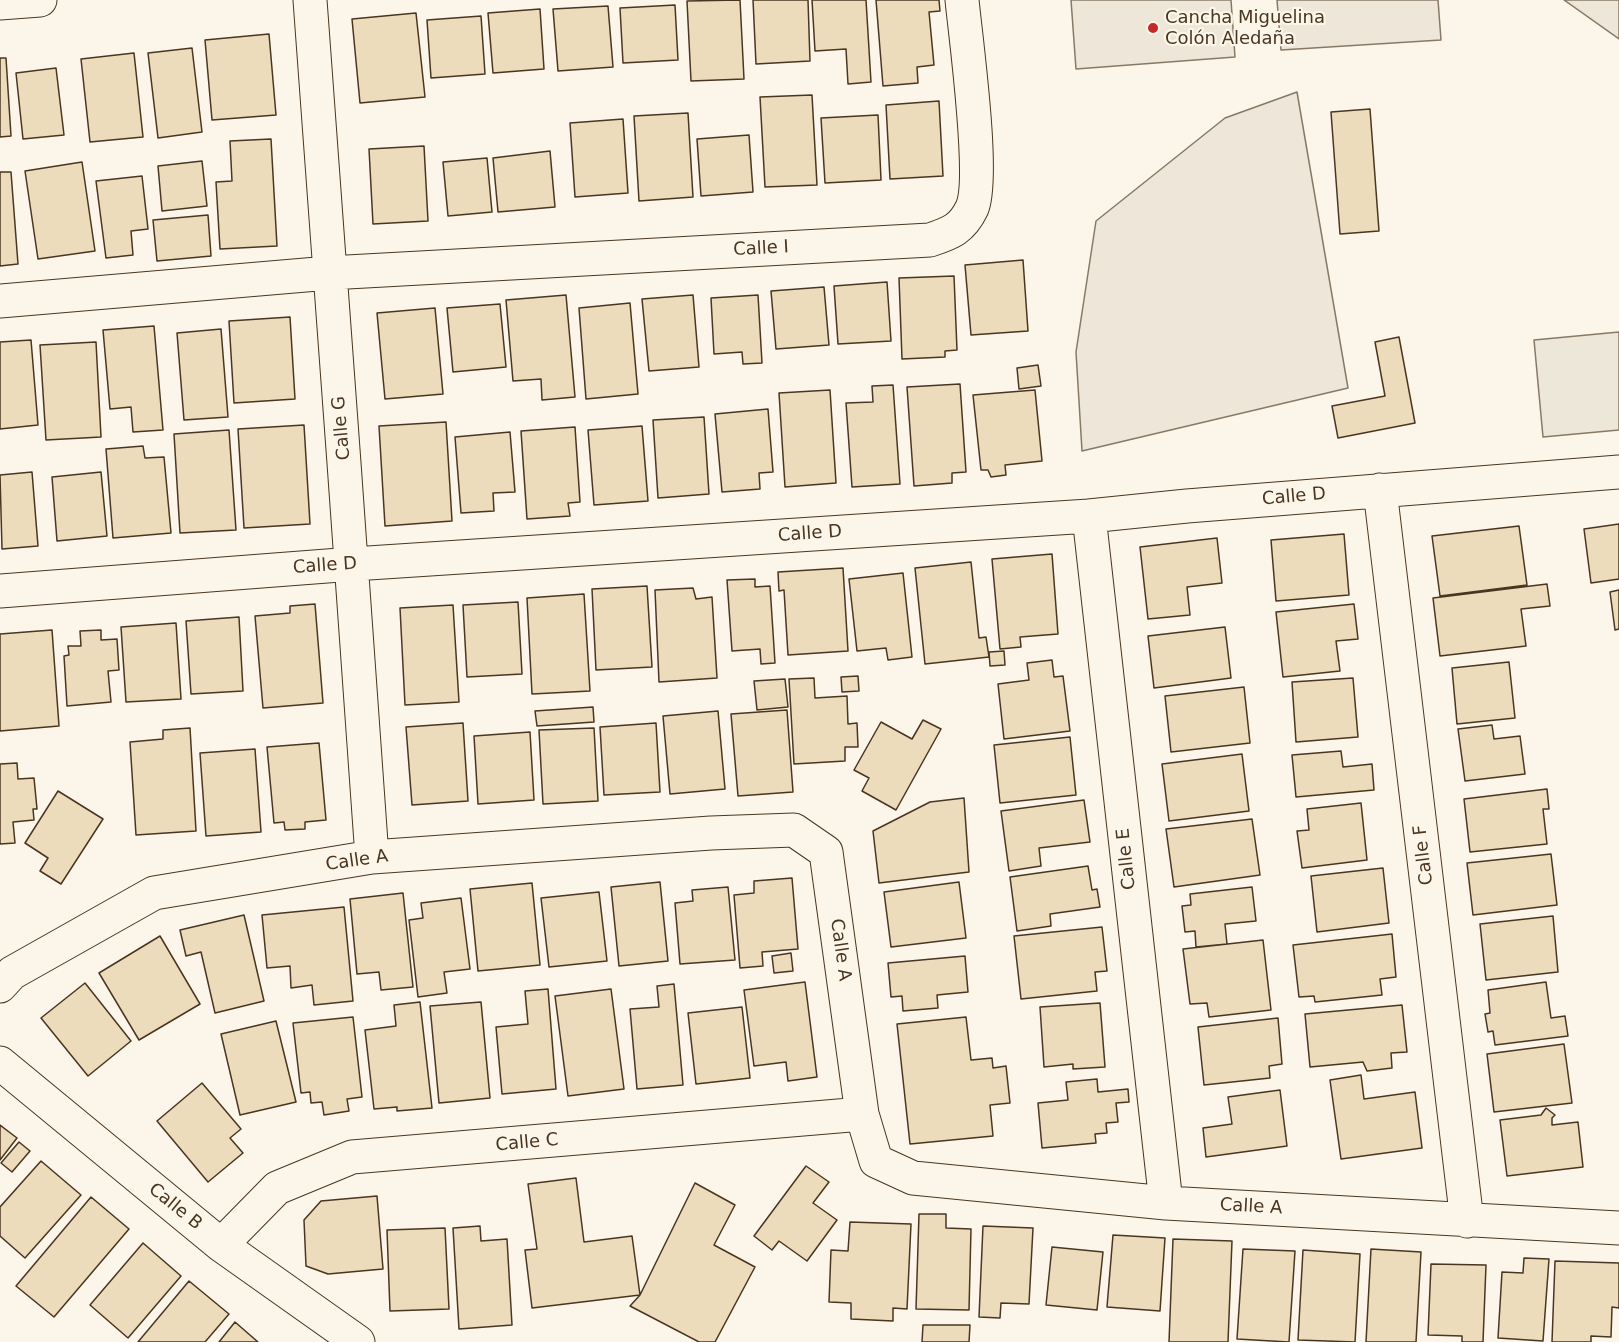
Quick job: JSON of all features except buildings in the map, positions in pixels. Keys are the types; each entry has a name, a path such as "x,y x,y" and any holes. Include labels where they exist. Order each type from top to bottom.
{"street":[{"path":"0,3 40,0"},
{"name":"Calle G","path":"310,0 328,273 353,564 372,857"},
{"name":"Calle I","path":"0,301 328,273 930,240 956,231 972,207 977,174 962,0"},
{"name":"Calle D","path":"0,591 353,564 1089,516 1380,490 1619,472"},
{"name":"Calle F","path":"1380,490 1467,1221"},
{"name":"Calle E","path":"1089,516 1166,1203"},
{"name":"Calle A","path":"4,972 154,893 372,857 711,833 794,830 826,852 862,1114 876,1161 913,1178 1166,1203 1619,1228"},
{"name":"Calle B","path":"0,1063 221,1245 358,1342"},
{"name":"Calle C","path":"221,1245 277,1188 352,1157 862,1114"}],"shaded area":[{"name":"Cancha Miguelina Colón Aledaña","path":"1071,0 1231,0 1235,57 1076,69"},
{"path":"1277,0 1438,0 1441,40 1281,50"},
{"path":"1564,0 1619,0 1619,39"},
{"path":"1297,92 1348,388 1082,451 1076,352 1096,221 1225,118"},
{"path":"1619,332 1619,430 1543,437 1534,340"}],"place":[{"name":"Cancha Miguelina Colón Aledaña","path":"1153,28"}]}
